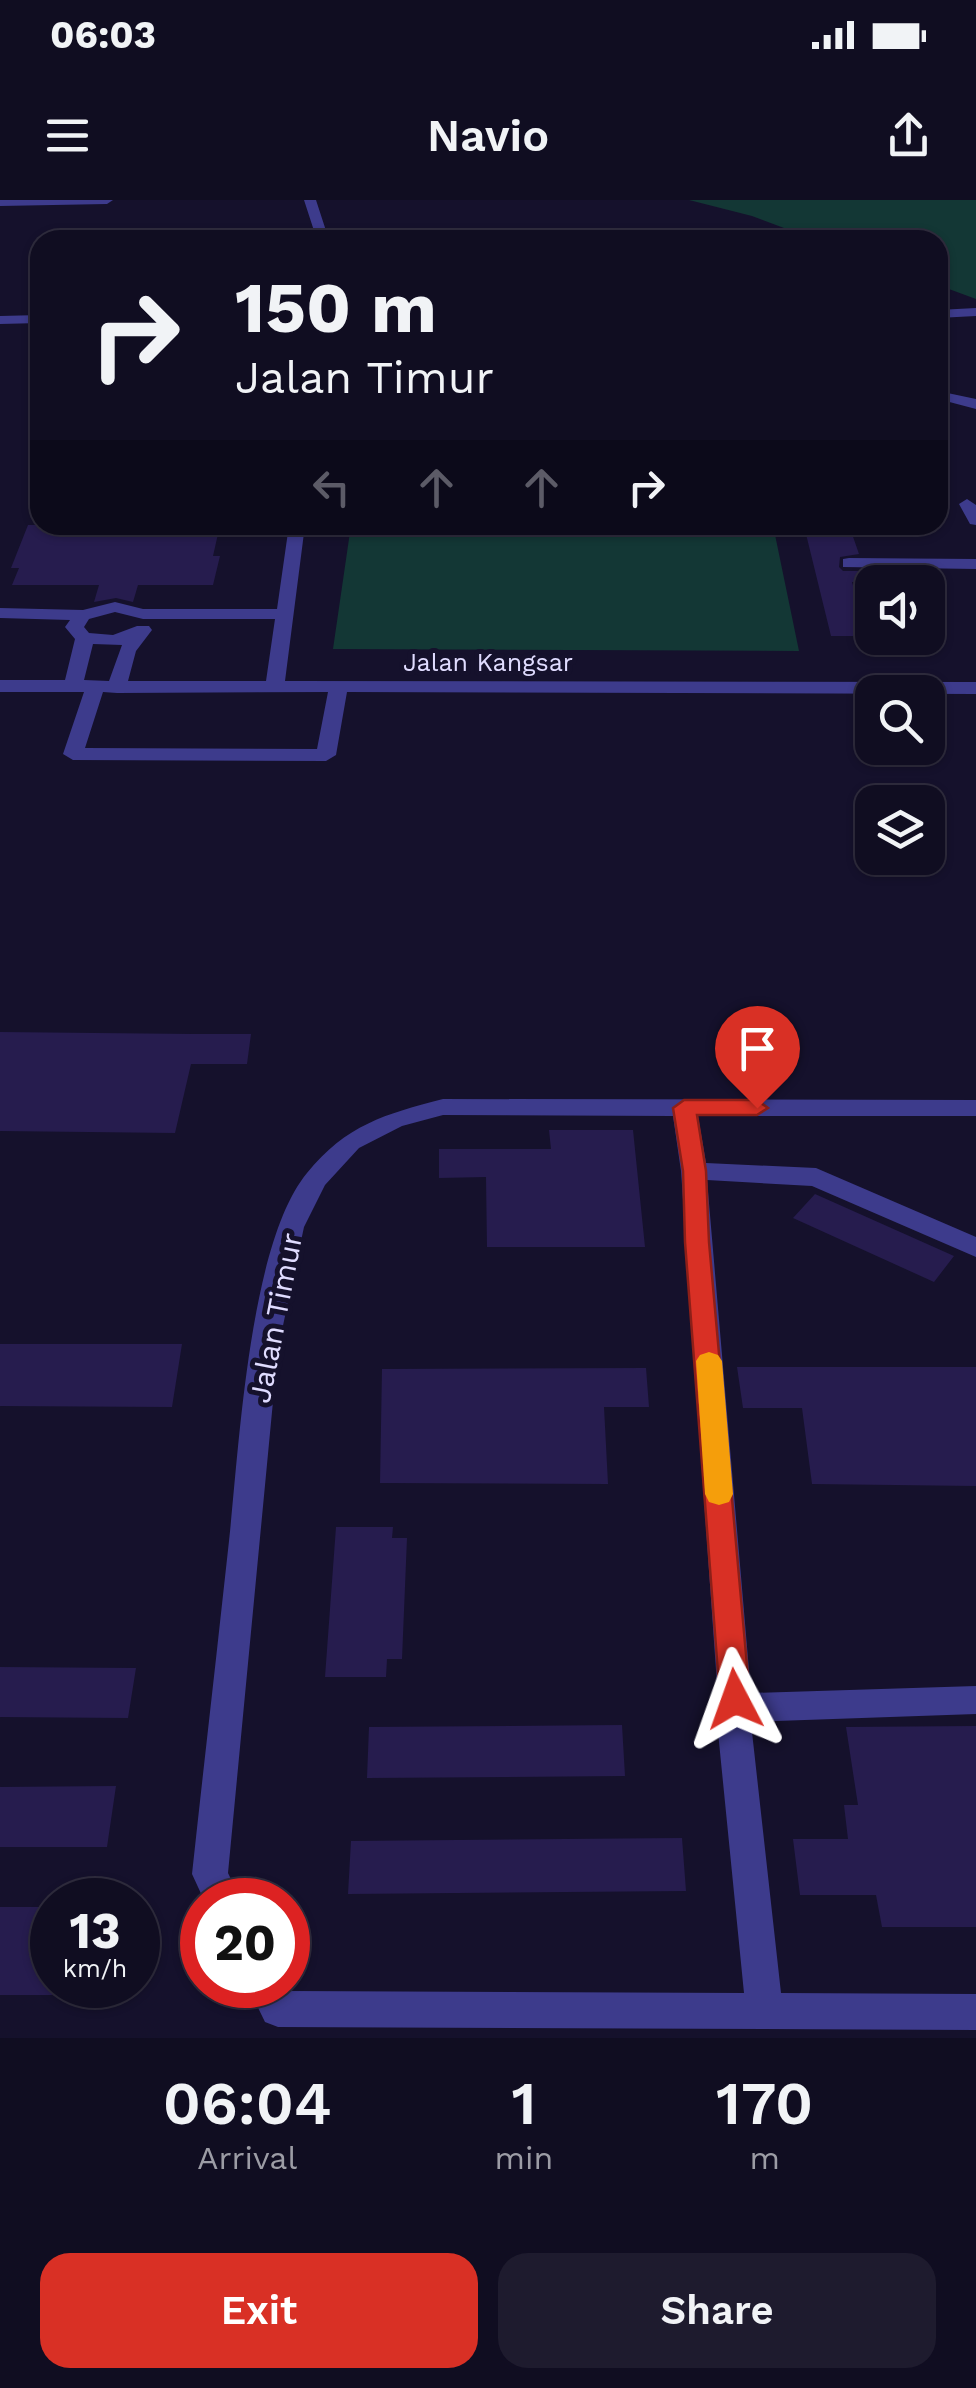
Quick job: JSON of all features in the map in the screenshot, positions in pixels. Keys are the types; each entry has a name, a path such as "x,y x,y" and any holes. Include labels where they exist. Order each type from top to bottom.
{"street":[{"path":"0,202 107,200"},
{"path":"310,200 319,230"},
{"path":"948,313 976,312"},
{"path":"0,320 30,319"},
{"path":"948,397 976,404"},
{"path":"966,504 976,520"},
{"path":"275,687 296,535"},
{"path":"849,563 976,564"},
{"path":"0,613 83,615 115,608 143,614 285,614"},
{"path":"117,686 126,650 147,625 143,614"},
{"path":"83,615 74,627 84,638 114,641 135,636"},
{"path":"73,686 84,638"},
{"name":"Jalan Kangsar","path":"0,686 976,688"},
{"path":"95,686 72,754 326,755 338,687"},
{"name":"Jalan Timur","path":"212,1878 264,1349 292,1227 314,1181 350,1142 393,1120 443,1108 976,1108"},
{"path":"684,1108 694,1171 735,1699 741,1708 976,1700"},
{"path":"694,1171 816,1178 976,1248"},
{"path":"735,1732 764,2011"},
{"path":"278,2008 976,2012"}],"green space":[{"path":"689,200 976,200 976,299 948,289 948,230 789,230"},
{"path":"350,535 775,535 799,651 333,649"}],"building":[{"path":"28,525 30,535 218,535 213,556 220,556 213,585 138,585 133,602 116,598 94,602 99,585 12,585 19,568 11,568"},
{"path":"806,535 852,535 859,554 840,557 839,567 855,571 855,636 831,636"},
{"path":"0,1032 251,1034 247,1064 191,1064 175,1133 0,1131"},
{"path":"549,1130 633,1130 645,1247 487,1247 486,1177 439,1178 439,1149 551,1149"},
{"path":"815,1194 954,1256 934,1282 793,1218"},
{"path":"0,1344 182,1344 172,1407 0,1406"},
{"path":"737,1367 976,1367 976,1486 812,1484 802,1408 743,1408"},
{"path":"646,1368 649,1407 604,1407 608,1484 380,1483 382,1369"},
{"path":"336,1527 393,1527 392,1538 407,1538 402,1659 387,1659 386,1677 325,1677"},
{"path":"0,1667 136,1668 128,1718 0,1717"},
{"path":"622,1725 625,1776 367,1778 369,1727"},
{"path":"976,1726 976,1927 882,1927 876,1895 800,1895 793,1839 848,1839 844,1805 858,1805 846,1727"},
{"path":"116,1786 107,1847 0,1847 0,1787"},
{"path":"682,1838 686,1891 348,1894 351,1841"},
{"path":"0,1907 30,1907 30,1995 0,1995"}],"slow traffic":[{"path":"709,1361 719,1494"}],"route":[{"path":"735,1699 694,1171 684,1108 757,1108"}]}
